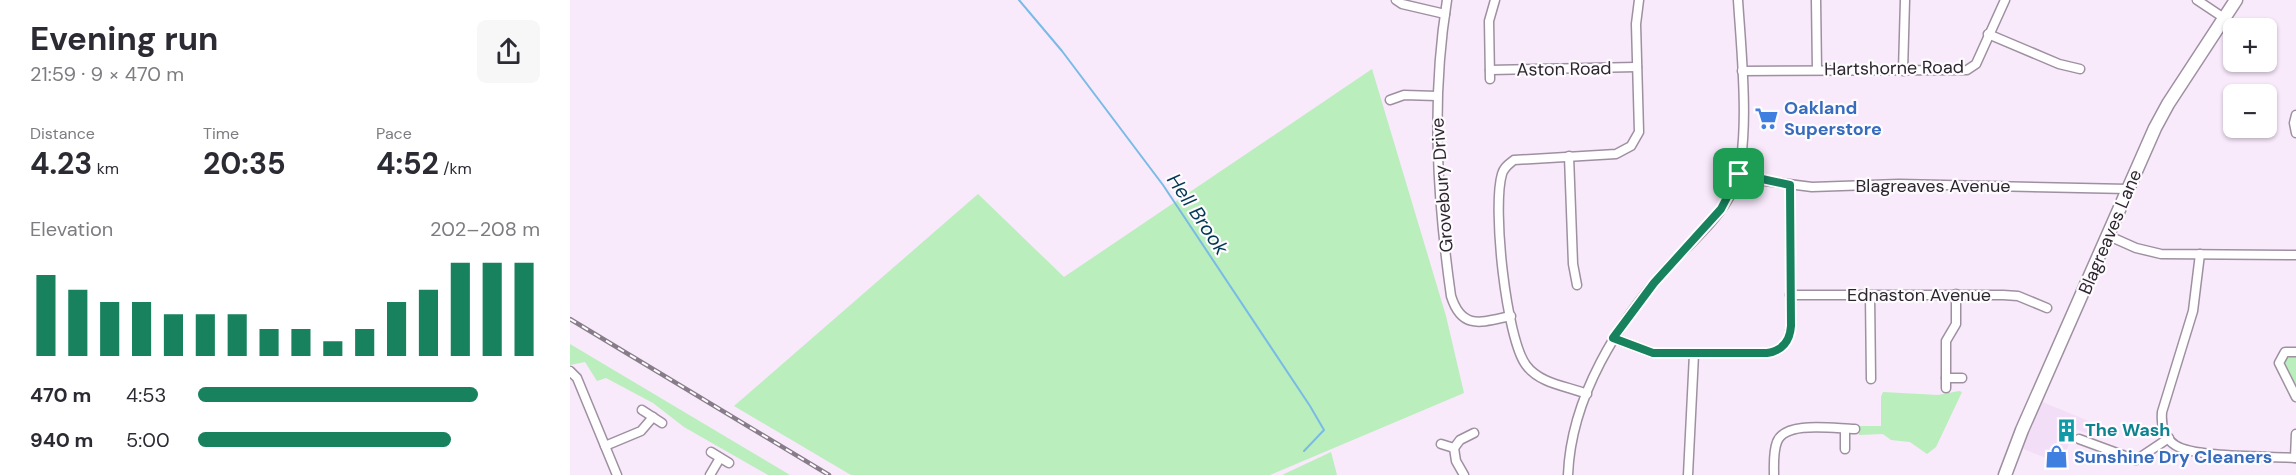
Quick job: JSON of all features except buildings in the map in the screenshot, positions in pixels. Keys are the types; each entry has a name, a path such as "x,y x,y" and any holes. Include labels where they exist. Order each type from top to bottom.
{"street":[{"path":"1396,0 1402,4 1445,14"},
{"name":"Grovebury Drive","path":"1447,0 1437,96 1437,173 1453,303 1462,317 1469,321 1483,322 1511,316"},
{"name":"Aston Road","path":"1495,0 1490,21 1490,75 1637,67"},
{"path":"1587,394 1534,374 1521,356 1500,256 1499,200 1502,175 1506,166 1514,160 1616,154 1631,146 1639,132 1636,24 1639,0"},
{"path":"1568,475 1573,438 1587,394 1613,338 1654,283 1721,209 1739,174 1743,147 1738,0"},
{"path":"1816,0 1816,70"},
{"path":"1903,71 1905,0"},
{"path":"2197,0 2224,18"},
{"name":"Blagreaves Lane","path":"2224,18 2236,0"},
{"name":"Hartshorne Road","path":"1742,70 1967,70 1976,64 2001,1"},
{"name":"Blagreaves Lane","path":"2005,475 2022,430 2168,104 2223,20"},
{"path":"1988,34 2059,64 2080,69"},
{"path":"1390,100 1404,94 1437,96"},
{"path":"2296,115 2296,133"},
{"path":"1569,156 1573,264 1578,285"},
{"name":"Blagreaves Avenue","path":"1739,174 1790,185 1838,187 1899,184 2128,189"},
{"path":"1613,338 1653,353 1767,353 1779,349 1789,337 1790,185"},
{"path":"2109,236 2136,248 2161,254 2296,255"},
{"path":"2200,254 2193,311 2162,412 2161,423 2173,444 2190,452 2295,458 2296,434"},
{"path":"1946,388 1946,341 1956,324 1956,294"},
{"name":"Ednaston Avenue","path":"1790,296 1956,294 2018,296 2047,308"},
{"path":"1870,295 1871,379"},
{"path":"2296,352 2285,352 2279,363 2296,397"},
{"path":"1688,475 1694,354"},
{"path":"570,370 577,378 617,475"},
{"path":"1946,378 1962,378"},
{"path":"642,410 662,423"},
{"path":"605,446 641,431 653,417"},
{"path":"1774,475 1777,442 1787,431 1799,428 1856,429"},
{"path":"1845,429 1845,450"},
{"path":"1464,475 1456,461 1454,448 1460,440 1474,433"},
{"path":"2079,439 2136,460 2169,438"},
{"path":"1441,444 1454,448"},
{"path":"711,452 729,463"},
{"path":"710,475 720,458"}],"shaded area":[{"path":"2040,401 2091,422 2087,433 2075,429 2061,464 2021,448"}],"green space":[{"path":"1372,69 1446,316 1464,393 1270,475 851,475 734,406 978,194 1064,277"},
{"path":"570,344 790,475 768,475 684,427 653,403 606,378 597,381 585,362 570,365"},
{"path":"2287,356 2296,356 2296,390 2283,365 2283,359"},
{"path":"1883,392 1938,395 1962,392 1936,447 1927,454 1910,442 1891,440 1883,434 1859,435 1858,426 1881,426"},
{"path":"1331,452 1337,475 1282,475"}],"waterway":[{"name":"Hell Brook","path":"1019,0 1062,51 1163,185 1310,406 1324,430 1304,451"}],"railway":[{"path":"570,319 829,475"}],"place":[{"name":"Oakland Superstore","path":"1766,118"},
{"name":"The Wash","path":"2067,430"},
{"name":"Sunshine Dry Cleaners","path":"2056,457"}],"route":[{"path":"1739,174 1790,185 1791,326 1789,337 1783,346 1767,353 1653,353 1613,338 1654,283 1721,209 1739,174"}]}
